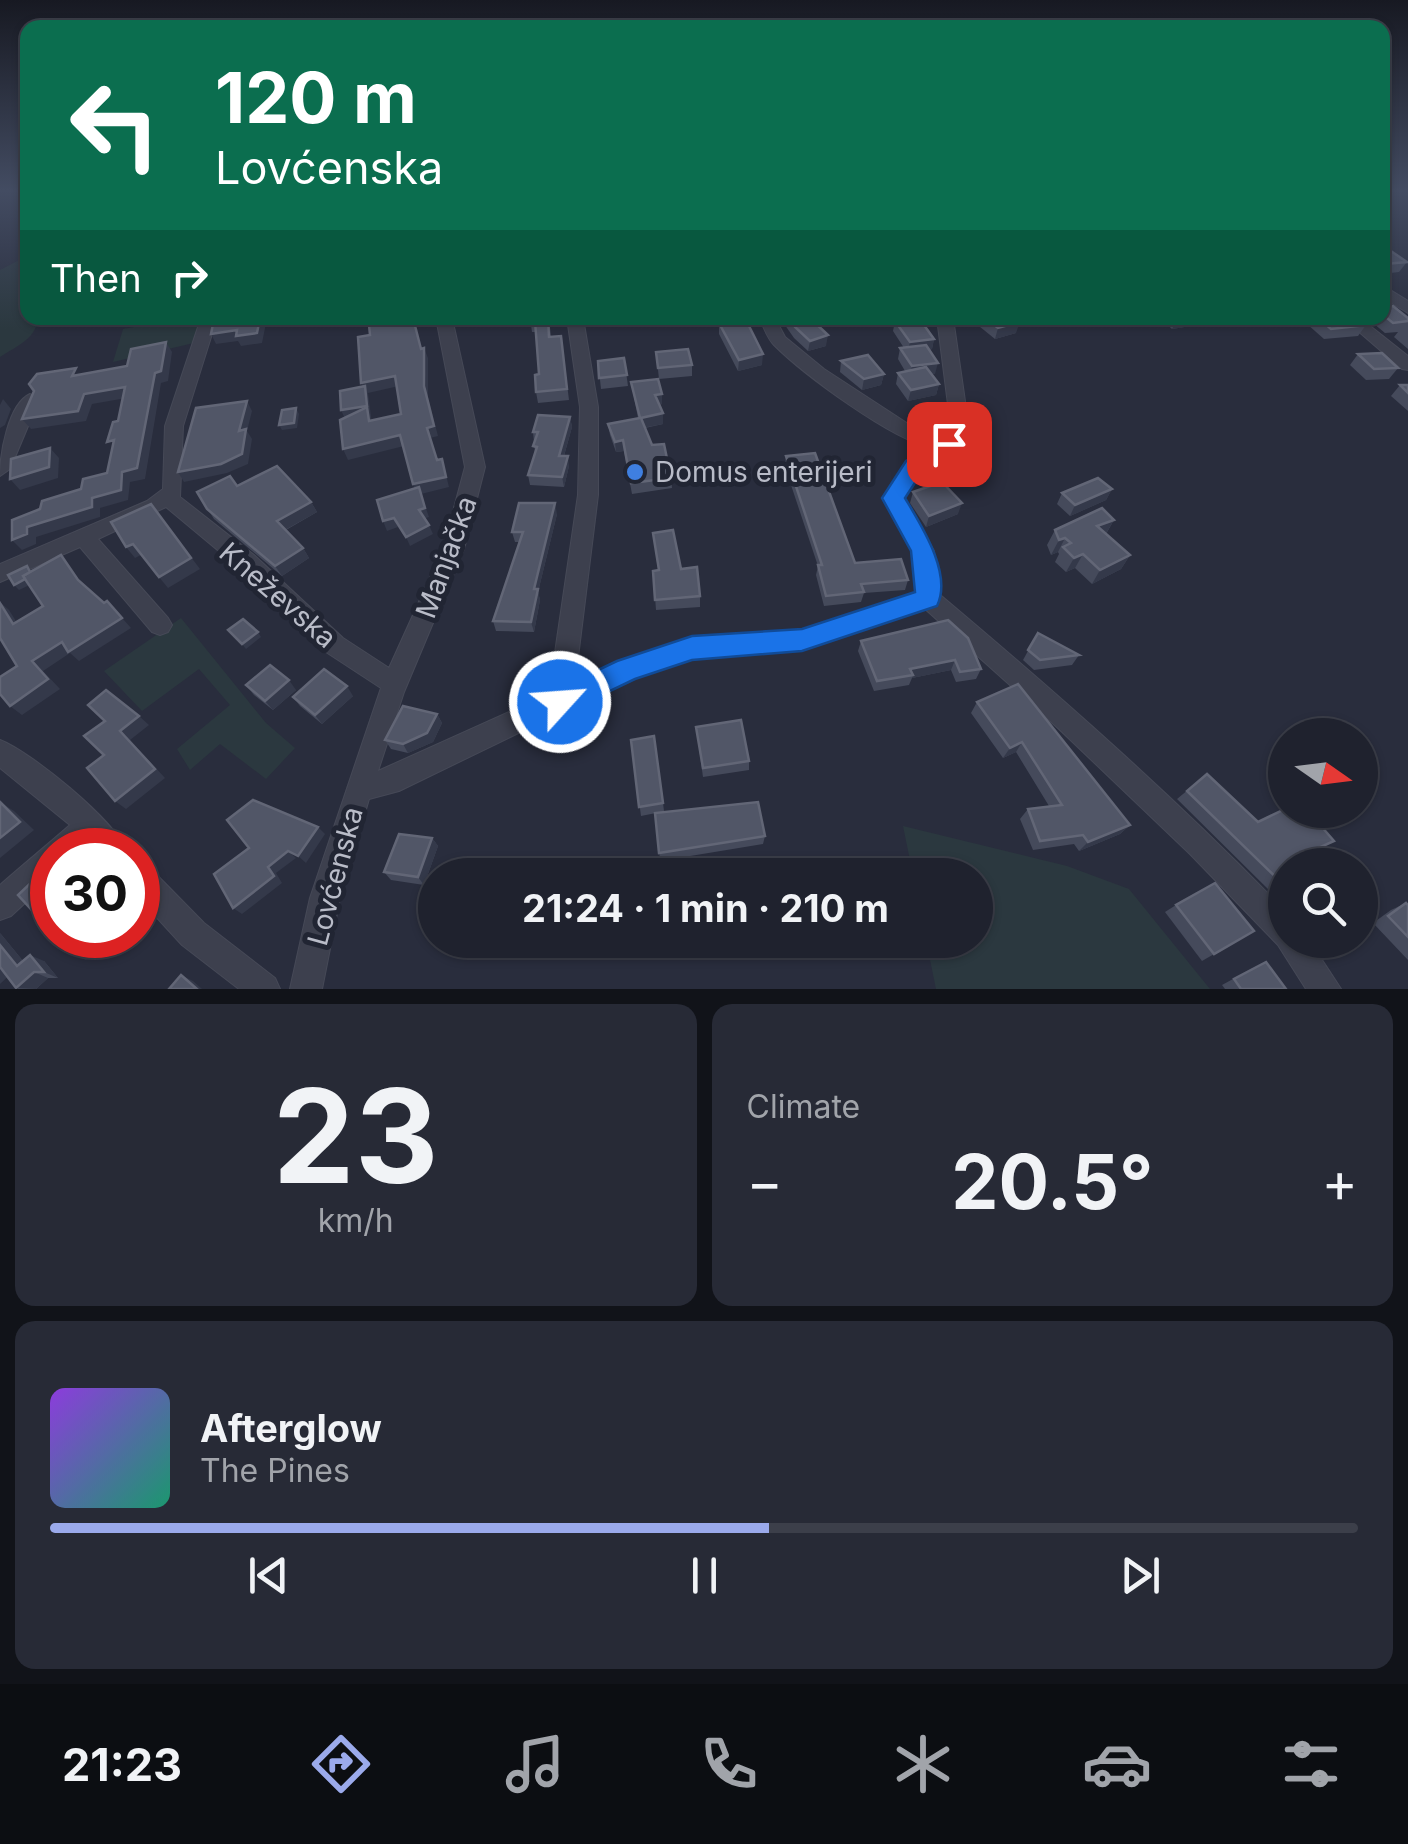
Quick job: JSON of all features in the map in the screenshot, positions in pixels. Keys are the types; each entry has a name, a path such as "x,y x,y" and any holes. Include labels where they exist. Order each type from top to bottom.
{"street":[{"path":"0,573 169,498 175,488 174,426 207,325"},
{"name":"Manjačka","path":"359,788 395,683 439,585 472,489 475,467 445,325"},
{"path":"560,702 588,495 590,407 577,325"},
{"path":"770,325 778,340 818,373 917,438 949,444"},
{"path":"946,325 960,428 949,444 914,467 893,498 923,551 928,598 1098,744 1199,840 1268,915"},
{"path":"1359,325 1408,365"},
{"path":"0,469 30,400"},
{"name":"Kneževska","path":"169,498 204,531 241,557 344,653 373,674 395,683"},
{"path":"84,538 160,625"},
{"name":"Lovćenska","path":"306,989 325,898 359,788 390,782 627,669 692,648 802,640 928,598"},
{"path":"0,752 74,809 88,828"},
{"path":"0,906 30,879"},
{"path":"160,899 193,934 264,989"},
{"path":"1303,958 1325,989"}],"shaded area":[{"path":"20,260 20,325 36,325 25,341 0,357 0,270"},
{"path":"203,325 198,342 113,362 123,329"},
{"path":"181,618 266,723 295,748 266,779 220,744 190,770 177,749 230,705 199,669 142,711 104,671"},
{"path":"903,826 1067,866 1129,889 1210,989 936,989 930,958 993,958 993,858 910,858"}],"building":[{"path":"1390,250 1407,262 1390,264"},
{"path":"1390,306 1408,318 1408,321 1390,321"},
{"path":"213,325 259,325 257,333 236,336 237,330 211,334"},
{"path":"369,325 415,325 421,349 424,348 424,386 434,426 427,428 446,477 413,484 400,435 343,449 340,420 367,407 369,421 401,414 395,376 361,383 358,337 370,335"},
{"path":"535,325 548,325 549,337 561,336 567,389 536,392 535,375 539,374"},
{"path":"720,325 748,325 763,354 739,360"},
{"path":"817,325 828,335 810,341 795,327"},
{"path":"898,325 924,325 934,339 910,342"},
{"path":"1326,325 1366,325 1331,329"},
{"path":"166,342 161,371 155,373 137,468 122,472 121,490 92,498 92,507 27,527 27,534 12,540 12,520 40,509 42,501 81,489 83,479 107,473 114,440 107,442 113,422 118,421 125,387 84,394 78,411 22,419 34,391 29,384 37,374 76,368 72,376 127,366 131,349"},
{"path":"926,345 938,363 912,366 900,348"},
{"path":"688,349 692,365 658,368 656,352"},
{"path":"1382,353 1398,368 1374,369 1358,354"},
{"path":"868,355 884,374 864,379 841,361"},
{"path":"624,358 627,375 599,378 598,361"},
{"path":"926,367 939,384 911,390 898,373"},
{"path":"658,379 662,394 655,395 663,413 641,418 652,445 664,444 671,478 631,483 623,440 615,442 608,424 640,418 631,382"},
{"path":"365,386 367,406 341,410 340,391"},
{"path":"247,401 239,431 246,429 242,454 221,464 178,472 196,408"},
{"path":"296,408 294,423 279,425 282,410"},
{"path":"538,415 570,417 559,456 568,456 562,477 528,475 537,447 533,446 538,432 533,432"},
{"path":"966,440 985,460 962,468 945,451"},
{"path":"50,448 49,467 10,479 11,459"},
{"path":"815,453 855,563 901,559 908,580 861,584 864,592 826,596 818,565 822,565 786,456"},
{"path":"277,466 311,502 277,521 303,548 275,566 207,509 197,492 230,476 237,486"},
{"path":"1098,478 1112,489 1075,505 1062,493"},
{"path":"942,482 962,503 929,516 913,492"},
{"path":"419,487 425,508 419,510 429,525 406,537 394,518 383,521 377,500"},
{"path":"519,503 555,503 534,589 538,589 531,622 493,621 523,532 512,532"},
{"path":"151,504 191,558 159,577 133,544 126,547 111,522"},
{"path":"1102,508 1114,520 1097,526 1130,555 1100,570 1083,554 1074,558 1063,547 1071,543 1065,538 1059,540 1055,530"},
{"path":"673,530 681,569 697,567 700,596 655,600 653,571 659,570 653,533"},
{"path":"61,555 78,580 104,603 107,601 122,618 68,652 62,642 32,661 48,679 10,706 0,694 0,677 17,666 0,638 0,603 13,624 43,606 23,576"},
{"path":"27,566 30,572 14,585 8,575"},
{"path":"243,619 258,632 242,644 228,630"},
{"path":"948,620 968,638 981,669 960,672 955,660 910,669 913,675 877,681 861,641"},
{"path":"1038,633 1079,655 1040,660 1028,650"},
{"path":"270,665 289,680 265,701 246,685"},
{"path":"324,669 347,686 315,715 293,697"},
{"path":"1018,684 1130,825 1088,842 1083,835 1040,841 1028,809 1062,805 1022,742 1010,748 977,702"},
{"path":"106,690 139,716 120,731 155,769 115,801 87,768 104,755 84,736 105,721 88,705"},
{"path":"403,706 437,714 427,733 403,744 385,740"},
{"path":"741,720 749,761 703,768 696,727"},
{"path":"654,736 663,803 639,807 631,740"},
{"path":"1207,774 1258,822 1268,817 1268,828 1323,828 1334,841 1318,848 1268,848 1268,870 1187,791"},
{"path":"253,800 318,827 298,856 288,851 268,867 274,876 233,908 214,874 249,848 227,820"},
{"path":"0,802 20,822 0,838"},
{"path":"758,802 765,836 659,853 655,813"},
{"path":"399,834 432,838 425,858 418,858 418,877 384,872"},
{"path":"1215,883 1254,931 1214,954 1176,905"},
{"path":"30,884 30,908 18,895"},
{"path":"1408,905 1408,937 1388,916"},
{"path":"0,945 17,966 30,955 44,972 34,972 16,988 0,967"},
{"path":"1266,962 1286,989 1241,989 1234,979"},
{"path":"181,975 197,989 169,989"}],"place":[{"name":"Domus enterijeri","path":"635,472"}],"route":[{"path":"560,702 627,669 692,648 802,640 928,598 928,568 923,551 893,498 914,467 949,444"}]}
